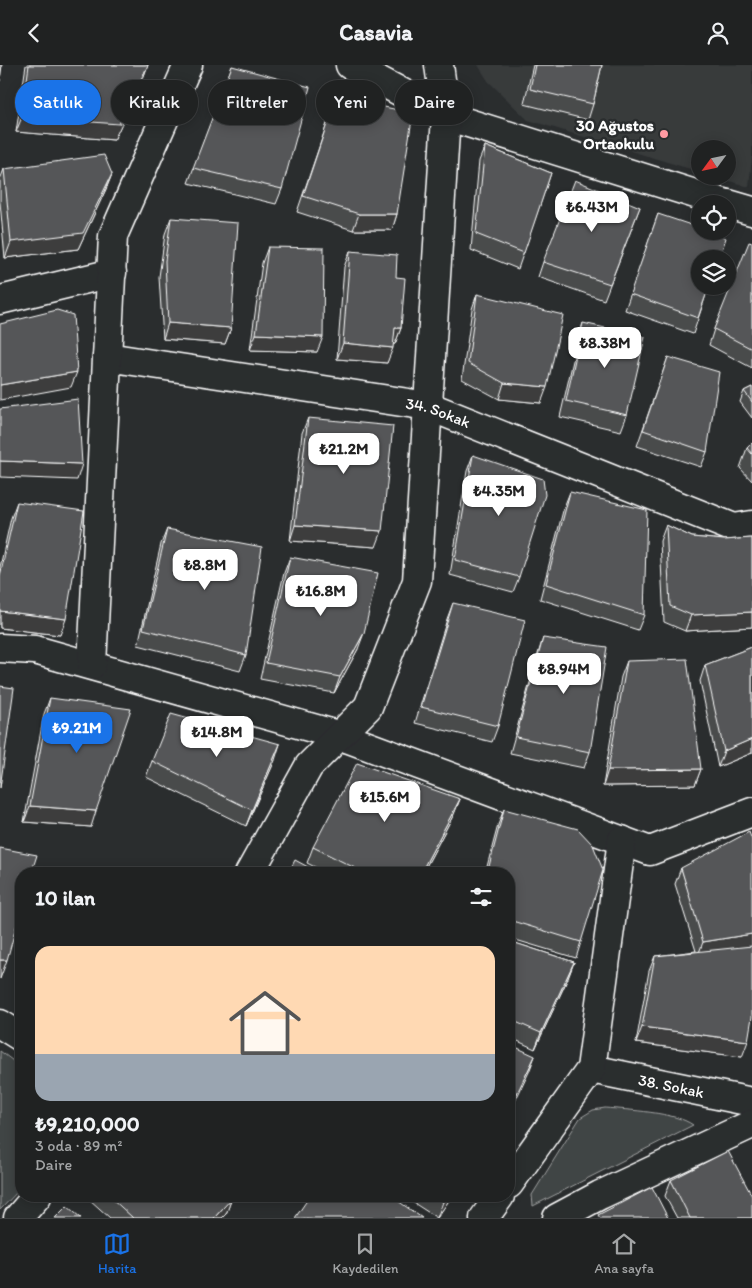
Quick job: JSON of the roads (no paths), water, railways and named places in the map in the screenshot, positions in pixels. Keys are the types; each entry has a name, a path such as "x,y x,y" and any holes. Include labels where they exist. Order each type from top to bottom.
{"street":[{"path":"92,665 113,236 188,65"},
{"path":"350,65 395,89"},
{"path":"439,65 441,80"},
{"path":"473,124 698,195"},
{"path":"253,867 310,766 368,707 417,581 445,125"},
{"path":"736,207 752,211"},
{"path":"0,300 112,273"},
{"name":"34. Sokak","path":"107,357 428,406 734,528 752,525"},
{"path":"0,648 34,650 341,736 650,851 752,812"},
{"path":"515,1176 591,1069 622,840"},
{"path":"0,1024 15,1033"},
{"name":"38. Sokak","path":"591,1069 752,1102"},
{"path":"557,1218 600,1195 752,1124"},
{"path":"18,1218 33,1202"},
{"path":"484,1218 496,1202"}],"place":[{"name":"30 Ağustos Ortaokulu","path":"664,134"}]}
